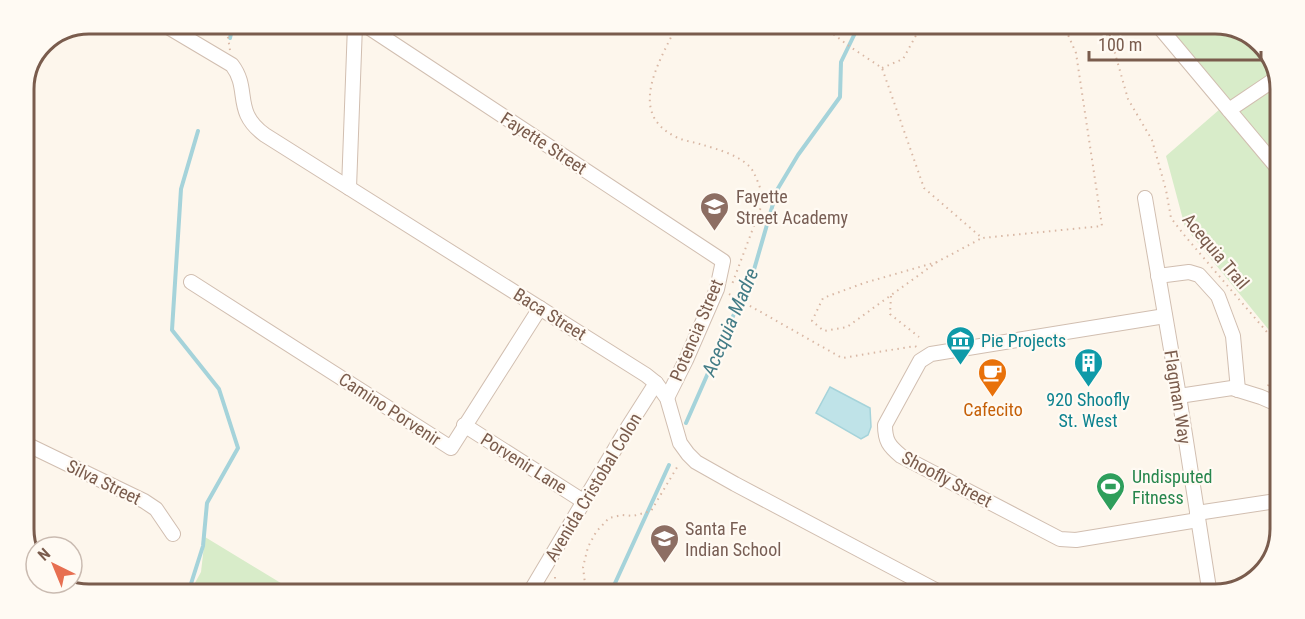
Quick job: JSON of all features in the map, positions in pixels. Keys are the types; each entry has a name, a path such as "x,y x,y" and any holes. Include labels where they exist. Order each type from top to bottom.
{"street":[{"path":"180,34 232,65"},
{"path":"349,188 355,34"},
{"name":"Fayette Street","path":"379,34 723,261"},
{"path":"1165,34 1270,159"},
{"name":"Baca Street","path":"232,65 238,74 247,116 257,129 656,383 669,404 680,443 696,462 924,584"},
{"path":"1229,110 1270,83"},
{"name":"Flagman Way","path":"1145,198 1208,584"},
{"name":"Potencia Street","path":"669,404 717,289 723,261"},
{"path":"1158,276 1189,272 1199,275 1218,296 1233,336 1238,390"},
{"name":"Camino Porvenir","path":"191,282 451,448 540,308"},
{"path":"931,354 1165,316"},
{"name":"Shoofly Street","path":"931,354 920,361 885,425 885,436 891,448 901,456 1060,539 1076,540 1270,502"},
{"name":"Avenida Cristobal Colon","path":"535,584 656,383"},
{"path":"1179,396 1232,388 1270,401"},
{"name":"Porvenir Lane","path":"464,425 583,501"},
{"name":"Silva Street","path":"35,448 144,501 156,510 173,534"},
{"path":"544,570 545,584"}],"path":[{"path":"227,34 232,65"},
{"path":"673,34 651,83 649,95 654,117 662,127 676,137 726,151 750,166 764,200 727,293 842,358 915,346 931,354"},
{"path":"833,34 882,68 924,188 982,238"},
{"path":"882,68 903,58 917,34"},
{"path":"937,262 864,283 823,298 812,321 824,331 847,327 937,262 982,238 1101,226 1076,53 1068,34"},
{"name":"Acequia Trail","path":"1110,34 1128,99 1152,140 1171,218 1270,336"},
{"path":"891,296 890,314 919,337"},
{"path":"1261,397 1270,381"},
{"path":"585,584 583,567 588,547 596,532 609,518 622,515 633,516 651,511 680,461"}],"green space":[{"path":"1159,34 1216,34 1237,39 1259,56 1268,72 1270,86 1270,331 1185,227 1166,156 1220,109"},
{"path":"205,537 282,584 194,584 201,572"}],"water":[{"path":"830,387 870,408 871,427 868,435 861,439 816,413"}],"waterway":[{"path":"230,38 231,34"},
{"name":"Acequia Madre","path":"686,423 738,305 749,287 777,190 798,155 840,97 841,62 855,34"},
{"path":"191,584 203,546 207,503 238,448 219,389 172,330 181,189 198,131"},
{"name":"Acequia Madre","path":"615,584 669,465"}],"place":[{"name":"Fayette Street Academy","path":"715,232"},
{"name":"Pie Projects","path":"960,366"},
{"name":"920 Shoofly St. West","path":"1088,388"},
{"name":"Cafecito","path":"993,398"},
{"name":"Undisputed Fitness","path":"1111,512"},
{"name":"Santa Fe Indian School","path":"664,564"}]}
